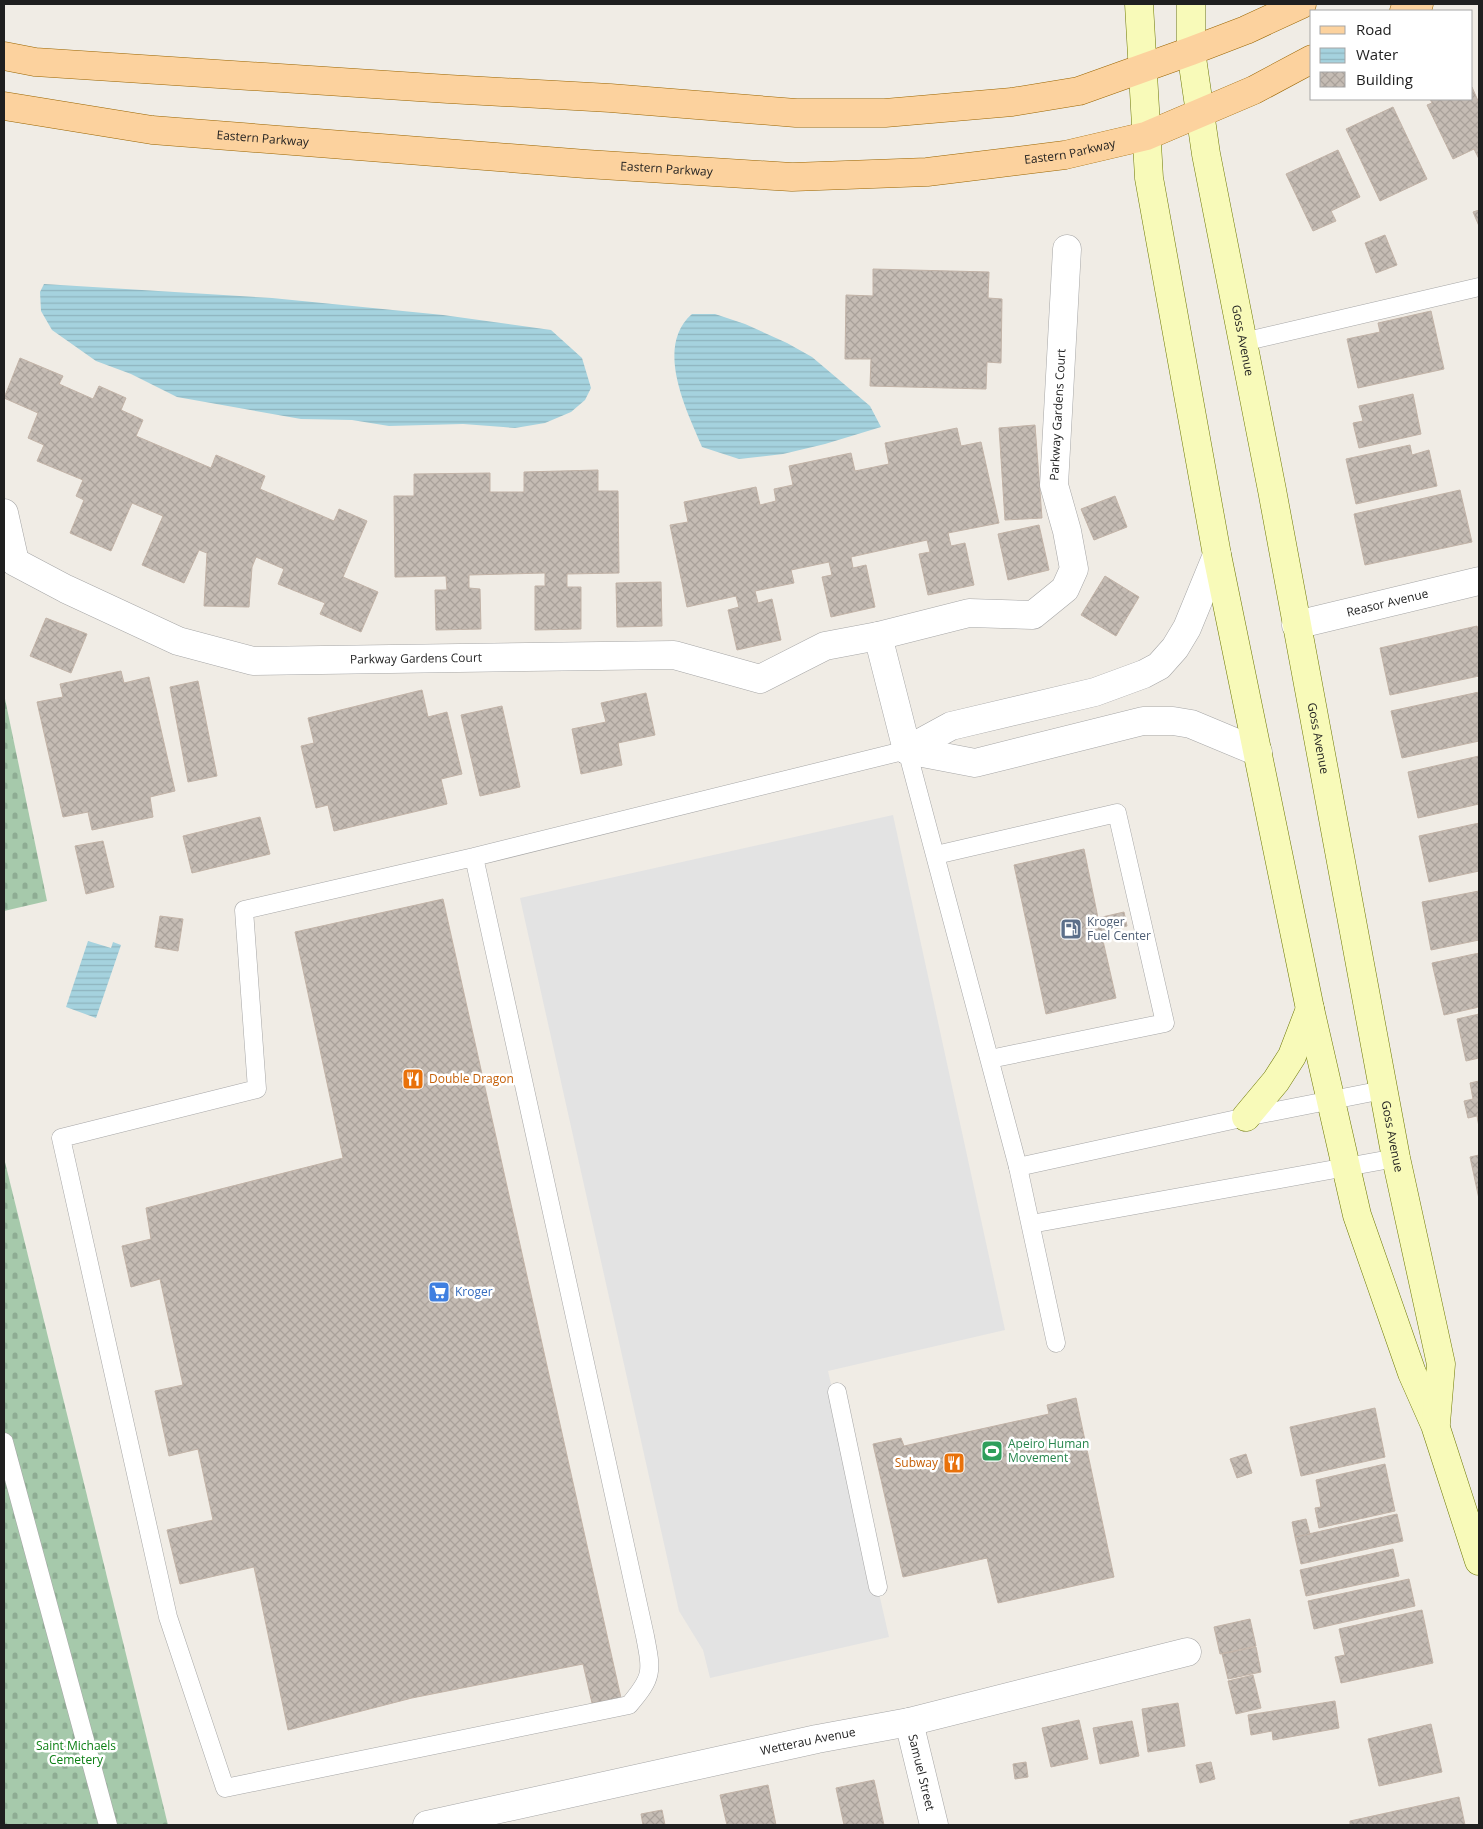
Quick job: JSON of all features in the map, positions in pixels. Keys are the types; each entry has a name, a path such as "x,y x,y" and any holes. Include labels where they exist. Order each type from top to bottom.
{"main road":[{"name":"Goss Avenue","path":"1139,4 1149,178 1217,555 1310,1009 1357,1215 1412,1373 1435,1425 1479,1561"},
{"name":"Goss Avenue","path":"1191,4 1191,51 1206,154 1396,1158 1441,1364 1435,1425"},
{"path":"4,56 35,62 610,98 806,113 885,113 1012,102 1079,91 1246,30 1302,4"},
{"path":"1406,10 1419,4"},
{"name":"Eastern Parkway","path":"4,106 152,130 586,164 792,177 927,172 1065,155 1146,136 1254,90 1310,60"},
{"path":"1246,1117 1276,1081 1292,1056 1310,1009"}],"street":[{"name":"Parkway Gardens Court","path":"4,513 15,562 66,589 178,641 253,661 674,655 760,679 825,646 878,636 969,613 1033,615 1065,589 1074,569 1067,531 1054,485 1066,249"},
{"path":"907,750 951,726 1095,692 1144,674 1159,666 1176,648 1187,628 1217,555"},
{"name":"Reasor Avenue","path":"1296,625 1479,581"},
{"path":"878,636 907,750"},
{"path":"907,750 975,763 1144,721 1173,721 1191,724 1258,752"},
{"name":"Wetterau Avenue","path":"427,1825 817,1739 908,1722 1188,1652"},
{"name":"Samuel Street","path":"908,1722 934,1825"}],"lane":[{"path":"1243,342 1479,287"},
{"path":"474,857 645,1636 650,1673 644,1688 629,1705 226,1788 168,1617 61,1138 257,1088 244,910 474,857 907,750 1018,1167 1056,1343"},
{"path":"936,855 1117,813 1165,1023 990,1060"},
{"path":"1018,1167 1246,1117 1331,1102 1383,1090"},
{"path":"1031,1224 1396,1158"},
{"path":"837,1392 878,1587"},
{"path":"4,1442 108,1825"}],"green space":[{"path":"4,694 47,901 4,911"},
{"name":"Saint Michaels Cemetery","path":"4,1158 168,1825 4,1825"}],"shaded area":[{"path":"893,815 1005,1330 828,1371 889,1637 710,1678 703,1650 679,1611 520,898"}],"water":[{"path":"44,284 272,298 443,315 551,330 582,358 591,388 585,400 571,412 545,423 515,428 463,424 389,426 352,420 301,419 177,397 131,374 96,361 52,330 41,311 40,292"},
{"path":"692,314 715,314 745,324 787,343 812,357 870,406 881,427 825,444 783,454 739,459 702,447 682,398 675,361 675,344 681,328"},
{"path":"88,941 111,948 113,942 121,945 96,1018 66,1007"}],"building":[{"path":"1473,89 1479,103 1479,159 1474,149 1453,159 1427,105 1432,103 1430,100 1473,100"},
{"path":"1393,107 1427,179 1380,201 1346,129"},
{"path":"1338,150 1360,197 1331,211 1336,221 1313,231 1286,174"},
{"path":"1479,210 1479,226 1473,212"},
{"path":"1385,235 1397,265 1376,273 1365,243"},
{"path":"873,269 989,272 988,298 1002,299 1001,363 987,362 986,389 870,386 871,359 845,359 846,295 873,296"},
{"path":"1431,311 1444,369 1358,388 1347,339 1380,332 1378,323"},
{"path":"20,358 63,376 59,384 93,399 99,386 126,398 121,410 143,420 136,436 211,468 216,455 265,476 260,489 334,521 339,509 367,521 343,577 378,592 361,632 320,614 325,603 278,584 284,569 256,557 252,567 249,607 204,606 207,553 199,550 184,583 142,565 163,516 132,503 111,551 70,533 84,500 76,496 83,480 37,461 44,445 28,438 38,413 4,398"},
{"path":"1413,394 1421,434 1359,448 1353,423 1363,421 1359,406"},
{"path":"1035,425 1042,518 1005,520 999,428"},
{"path":"957,428 961,446 981,442 999,523 948,533 951,546 965,543 974,585 928,595 919,554 930,552 927,540 851,557 853,568 866,565 875,607 831,617 822,577 832,575 829,562 791,570 794,583 755,591 758,603 772,599 781,640 737,650 728,610 739,607 736,596 687,607 670,525 688,522 684,502 756,487 760,505 776,501 774,489 793,485 789,466 851,453 855,471 889,464 885,443"},
{"path":"1410,445 1412,455 1429,450 1437,486 1356,504 1346,459"},
{"path":"598,470 598,491 618,491 619,573 567,574 567,587 581,587 581,629 535,630 535,586 545,586 545,573 469,575 469,588 480,589 481,629 436,630 435,590 447,590 446,576 395,577 394,496 414,496 414,474 490,473 490,492 524,492 524,472"},
{"path":"1460,490 1472,542 1365,565 1354,514"},
{"path":"1115,496 1127,527 1094,540 1081,509"},
{"path":"1039,525 1049,570 1008,580 998,534"},
{"path":"1105,576 1139,597 1116,636 1081,615"},
{"path":"661,582 662,626 617,627 616,583"},
{"path":"46,618 87,634 71,673 30,656"},
{"path":"1477,626 1479,635 1479,676 1390,695 1380,648"},
{"path":"121,671 124,683 149,677 175,791 150,797 153,817 92,830 88,812 63,817 37,702 63,697 60,684"},
{"path":"198,681 217,776 188,782 170,687"},
{"path":"422,690 428,717 447,712 462,774 441,779 447,804 334,831 328,805 316,808 301,746 314,743 308,718"},
{"path":"1479,692 1479,741 1402,758 1391,711"},
{"path":"646,693 655,735 618,743 622,765 581,774 572,729 606,722 601,703"},
{"path":"502,706 520,787 480,796 461,715"},
{"path":"1479,756 1479,804 1418,818 1408,772"},
{"path":"260,817 270,854 192,873 183,836"},
{"path":"1479,823 1479,871 1429,882 1419,836"},
{"path":"103,841 114,887 86,894 75,846"},
{"name":"Kroger Fuel Center","path":"1084,849 1098,918 1124,912 1127,926 1101,932 1116,998 1046,1014 1014,865"},
{"path":"1479,891 1479,940 1431,950 1422,902"},
{"path":"443,899 621,1698 592,1703 583,1664 412,1698 288,1730 254,1567 180,1584 167,1530 213,1520 198,1449 169,1456 155,1391 183,1385 160,1279 131,1287 122,1246 151,1239 146,1208 343,1158 295,932"},
{"path":"160,916 183,919 178,951 155,947"},
{"path":"1479,953 1479,1007 1444,1015 1432,963"},
{"path":"1479,1014 1479,1058 1466,1061 1457,1019"},
{"path":"1479,1081 1479,1127 1477,1116 1468,1118 1464,1101 1473,1099 1470,1083"},
{"path":"1479,1155 1479,1199 1470,1157"},
{"path":"1076,1398 1114,1577 998,1603 987,1558 903,1577 873,1444 901,1438 904,1446 1049,1414 1047,1405"},
{"path":"1375,1408 1385,1457 1301,1476 1290,1427"},
{"path":"1246,1454 1252,1473 1237,1478 1230,1459"},
{"path":"1385,1464 1395,1511 1319,1528 1315,1508 1321,1507 1316,1480"},
{"path":"1397,1514 1403,1541 1301,1564 1295,1537"},
{"path":"1306,1519 1310,1534 1295,1537 1292,1522"},
{"path":"1393,1549 1399,1576 1306,1596 1300,1570"},
{"path":"1409,1579 1415,1606 1314,1629 1308,1601"},
{"path":"1422,1610 1433,1663 1341,1683 1335,1657 1345,1655 1339,1629"},
{"path":"1250,1619 1256,1646 1220,1654 1214,1627"},
{"path":"1256,1647 1261,1672 1228,1679 1222,1654"},
{"path":"1253,1675 1261,1708 1236,1714 1228,1681"},
{"path":"1335,1701 1339,1728 1273,1740 1272,1731 1251,1735 1248,1715"},
{"path":"1178,1703 1185,1746 1148,1752 1142,1709"},
{"path":"1079,1720 1088,1759 1051,1767 1042,1728"},
{"path":"1132,1721 1139,1756 1100,1764 1093,1728"},
{"path":"1431,1724 1442,1772 1379,1786 1368,1739"},
{"path":"1026,1762 1028,1777 1015,1779 1013,1764"},
{"path":"1211,1762 1215,1779 1200,1783 1196,1765"},
{"path":"874,1780 884,1825 844,1825 836,1788"},
{"path":"768,1785 776,1825 727,1825 720,1795"},
{"path":"1459,1797 1465,1825 1350,1825 1350,1821"},
{"path":"662,1810 665,1825 643,1825 641,1814"}],"place":[{"name":"Kroger Fuel Center","path":"1071,929"},
{"name":"Double Dragon","path":"413,1079"},
{"name":"Kroger","path":"439,1292"},
{"name":"Apeiro Human Movement","path":"992,1451"},
{"name":"Subway","path":"954,1463"}]}
